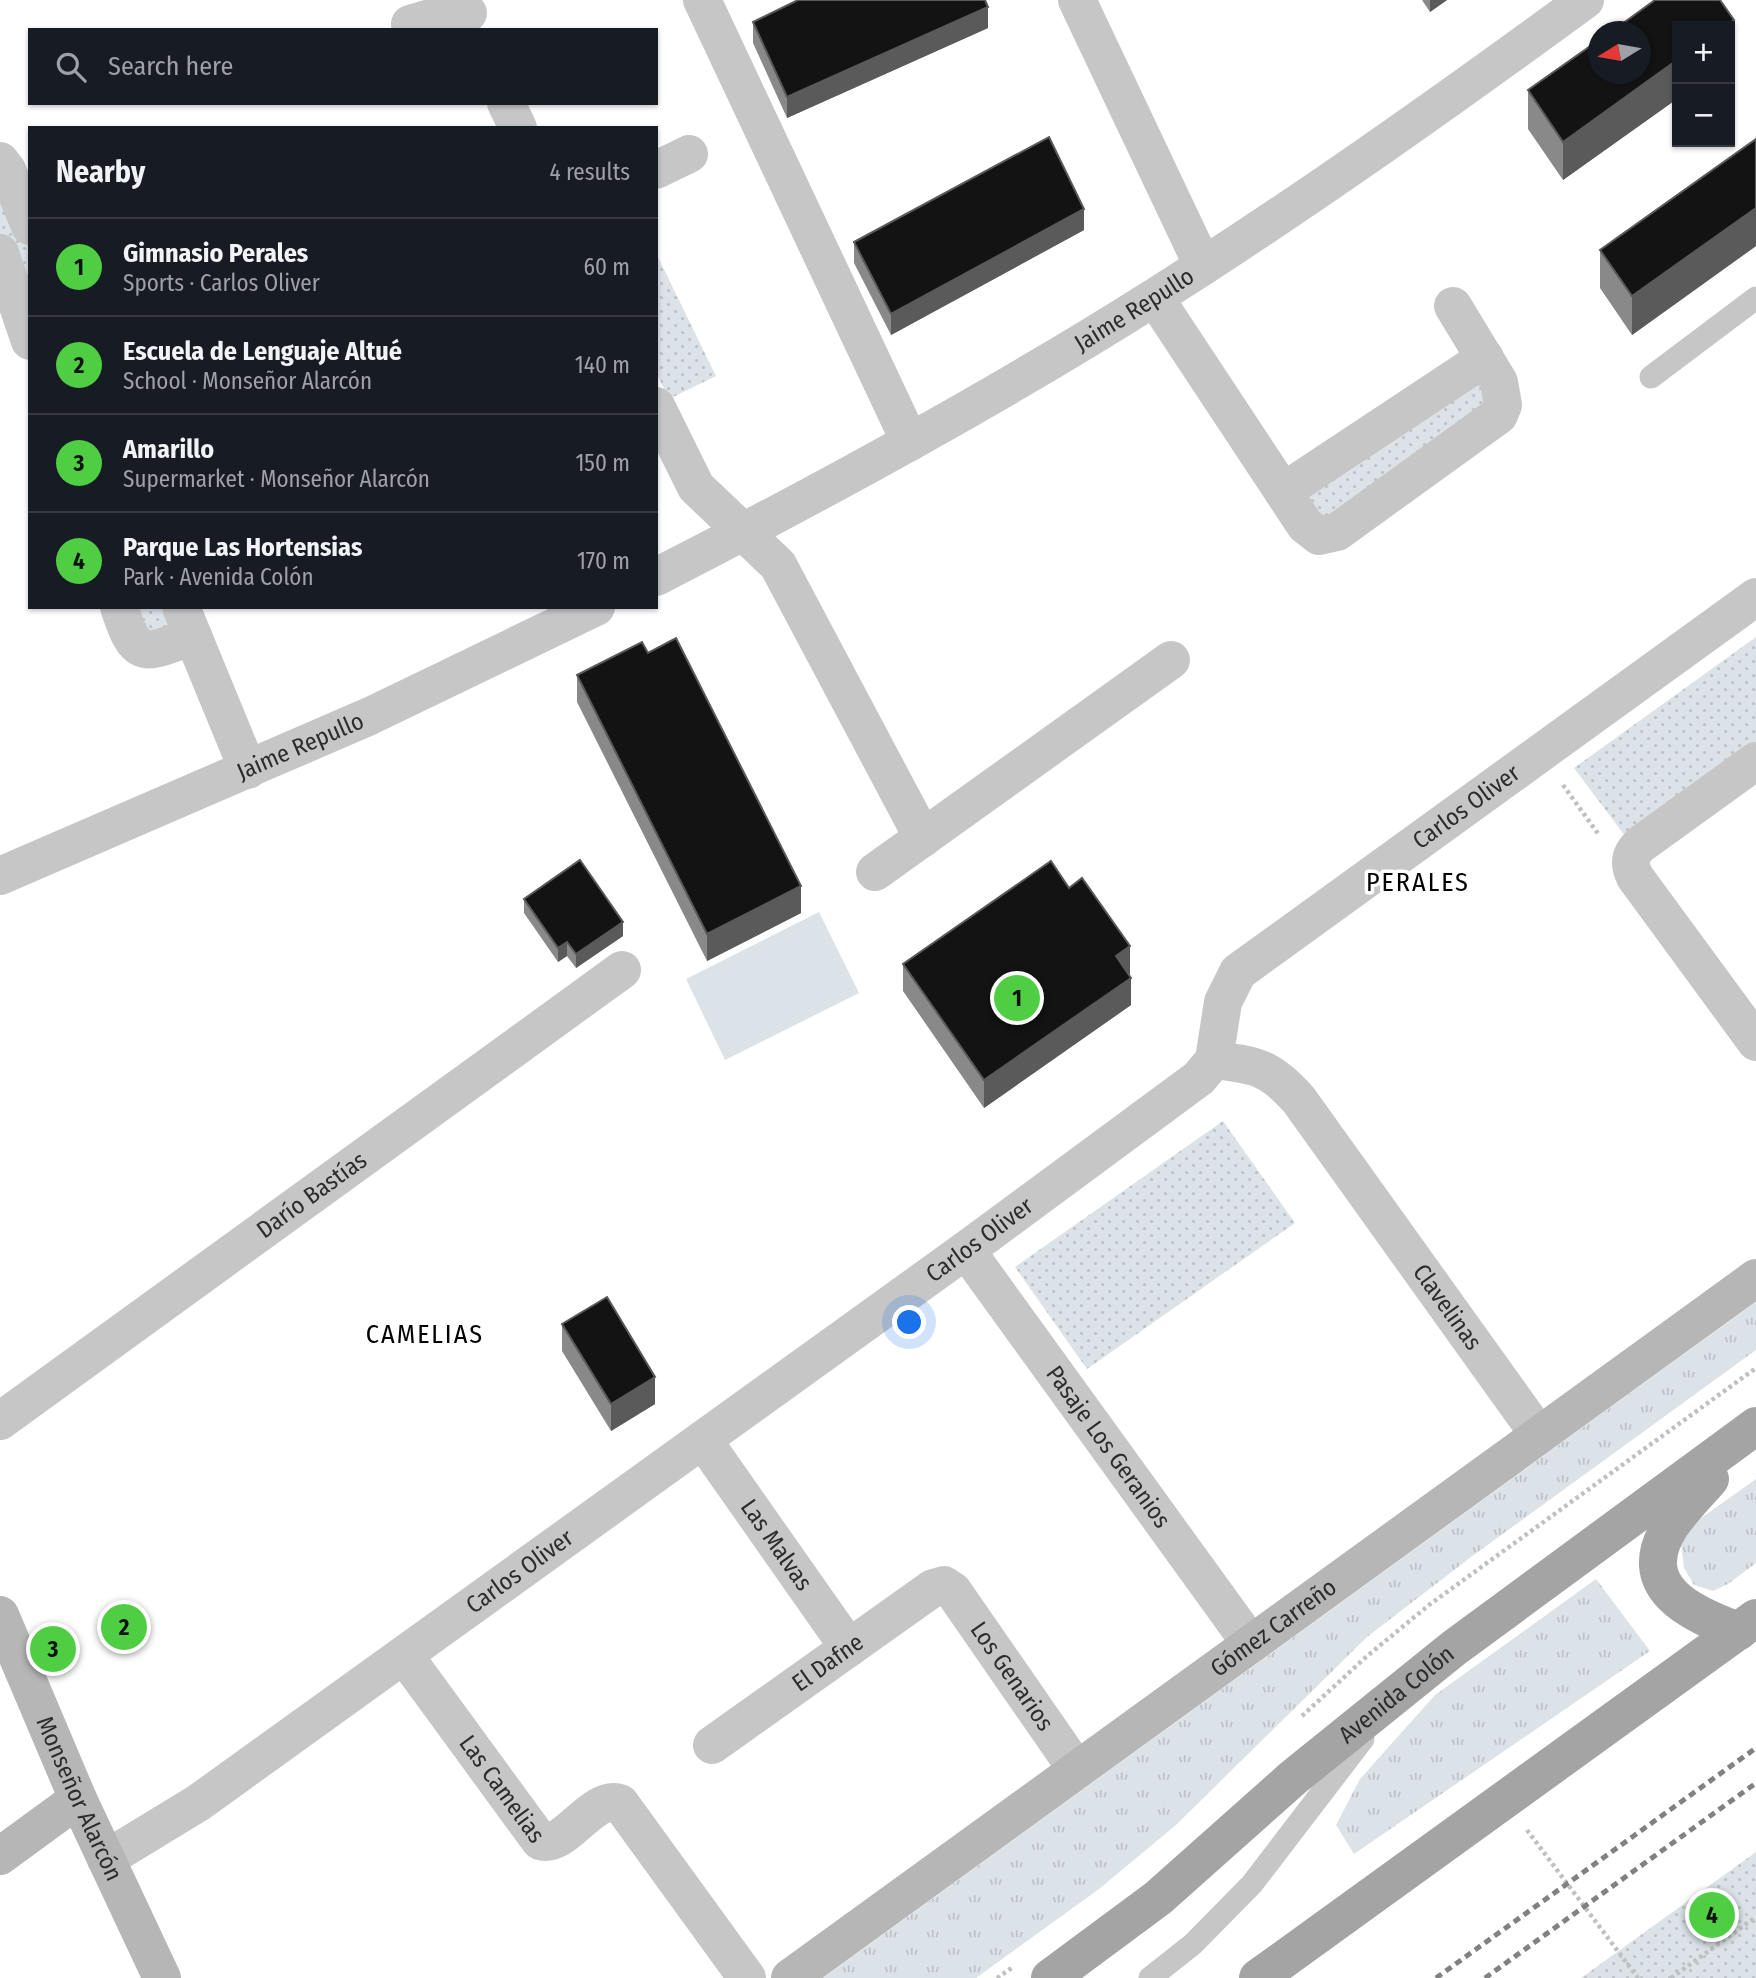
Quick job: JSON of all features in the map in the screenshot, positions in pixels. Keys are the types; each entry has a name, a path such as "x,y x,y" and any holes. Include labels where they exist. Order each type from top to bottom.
{"main road":[{"path":"1748,1624 1695,1614 1666,1590 1658,1574 1660,1548 1671,1525 1755,1427"},
{"name":"Avenida Colón","path":"1050,1978 1158,1898 1294,1777 1454,1648 1755,1427"},
{"path":"1258,1978 1748,1624"}],"street":[{"path":"702,0 910,442"},
{"path":"1077,0 1203,266"},
{"name":"Jaime Repullo","path":"658,576 910,442 1155,298 1476,80 1585,0"},
{"path":"410,24 441,14 474,14"},
{"path":"507,105 517,126"},
{"path":"0,161 7,170 28,221"},
{"path":"0,253 28,335"},
{"path":"1155,298 1311,532 1329,536 1499,415 1503,393 1453,306"},
{"path":"1284,491 1485,358"},
{"path":"658,410 696,487 778,565 923,838"},
{"name":"Carlos Oliver","path":"106,1859 198,1803 966,1250 1199,1078 1214,1060 1223,1002 1238,972 1756,597"},
{"path":"120,609 131,642 138,647 157,649 187,622 248,771"},
{"name":"Jaime Repullo","path":"0,876 248,771 491,660 592,609"},
{"path":"875,872 1171,660"},
{"path":"1756,761 1641,844 1634,850 1630,860 1635,877 1756,1042"},
{"name":"Darío Bastías","path":"0,1421 622,970"},
{"name":"Clavelinas","path":"1214,1060 1257,1065 1281,1080 1355,1178 1539,1435"},
{"name":"Pasaje Los Geranios","path":"966,1250 1251,1644"},
{"name":"Gómez Carreño","path":"790,1978 1756,1278"},
{"name":"Las Malvas","path":"703,1440 849,1648"},
{"name":"El Dafne","path":"712,1745 938,1585 944,1585"},
{"name":"Los Genarios","path":"944,1585 953,1591 1077,1770"},
{"name":"Monseñor Alarcón","path":"0,1615 78,1799 162,1978"},
{"name":"Las Camelias","path":"404,1655 540,1842 554,1840 604,1804 620,1803 747,1978"},
{"path":"0,1856 78,1799"}],"lane":[{"path":"1651,377 1756,298"},
{"path":"1150,1978 1194,1944 1229,1910 1274,1857 1298,1820 1364,1737 1454,1648"}],"path":[{"path":"1540,753 1601,838 1630,860"},
{"path":"1504,1801 1569,1882 1638,1978"},
{"path":"1671,1978 1756,1917"}],"green space":[{"path":"0,163 28,226 28,329 0,248"},
{"path":"658,257 716,376 669,399 658,376"},
{"path":"1483,364 1498,391 1338,527 1289,492"},
{"path":"126,609 176,609 159,644"},
{"path":"1756,637 1756,742 1625,836 1574,768"},
{"path":"819,912 859,993 725,1060 686,979"},
{"path":"1223,1121 1295,1223 1087,1369 1015,1267"},
{"path":"1756,1302 1756,1350 1471,1557 1367,1637 1176,1825 1099,1889 976,1978 823,1978"},
{"path":"1756,1479 1756,1563 1728,1584 1713,1591 1694,1585 1684,1568 1681,1543 1697,1521"},
{"path":"1596,1579 1650,1651 1354,1854 1336,1825 1360,1779 1435,1695"},
{"path":"1756,1852 1756,1978 1581,1978"}],"building":[{"path":"798,0 985,0 988,7 787,97 753,22"},
{"path":"1655,0 1720,0 1734,20 1672,21 1672,64 1651,79 1651,21 1626,21"},
{"path":"1588,48 1588,84 1644,84 1563,142 1528,90"},
{"path":"1049,137 1084,209 891,314 854,242"},
{"path":"1756,139 1756,208 1632,296 1600,250"},
{"path":"676,638 801,886 707,934 577,675 642,642 648,653"},
{"path":"580,860 623,922 576,954 567,942 558,948 524,899"},
{"path":"1051,861 1069,888 1082,878 1130,946 1116,956 1131,978 984,1080 903,964"},
{"path":"607,1297 655,1377 611,1404 562,1324"}],"railway":[{"path":"1436,1978 1756,1748"},
{"path":"1485,1978 1756,1783"}],"place":[{"name":"Gimnasio Perales","path":"1017,998"},
{"name":"Escuela de Lenguaje Altué","path":"124,1627"},
{"name":"Amarillo","path":"53,1649"},
{"name":"Parque Las Hortensias","path":"1712,1915"}],"district":[{"name":"PERALES","path":"1418,882"},
{"name":"CAMELIAS","path":"425,1334"}]}
